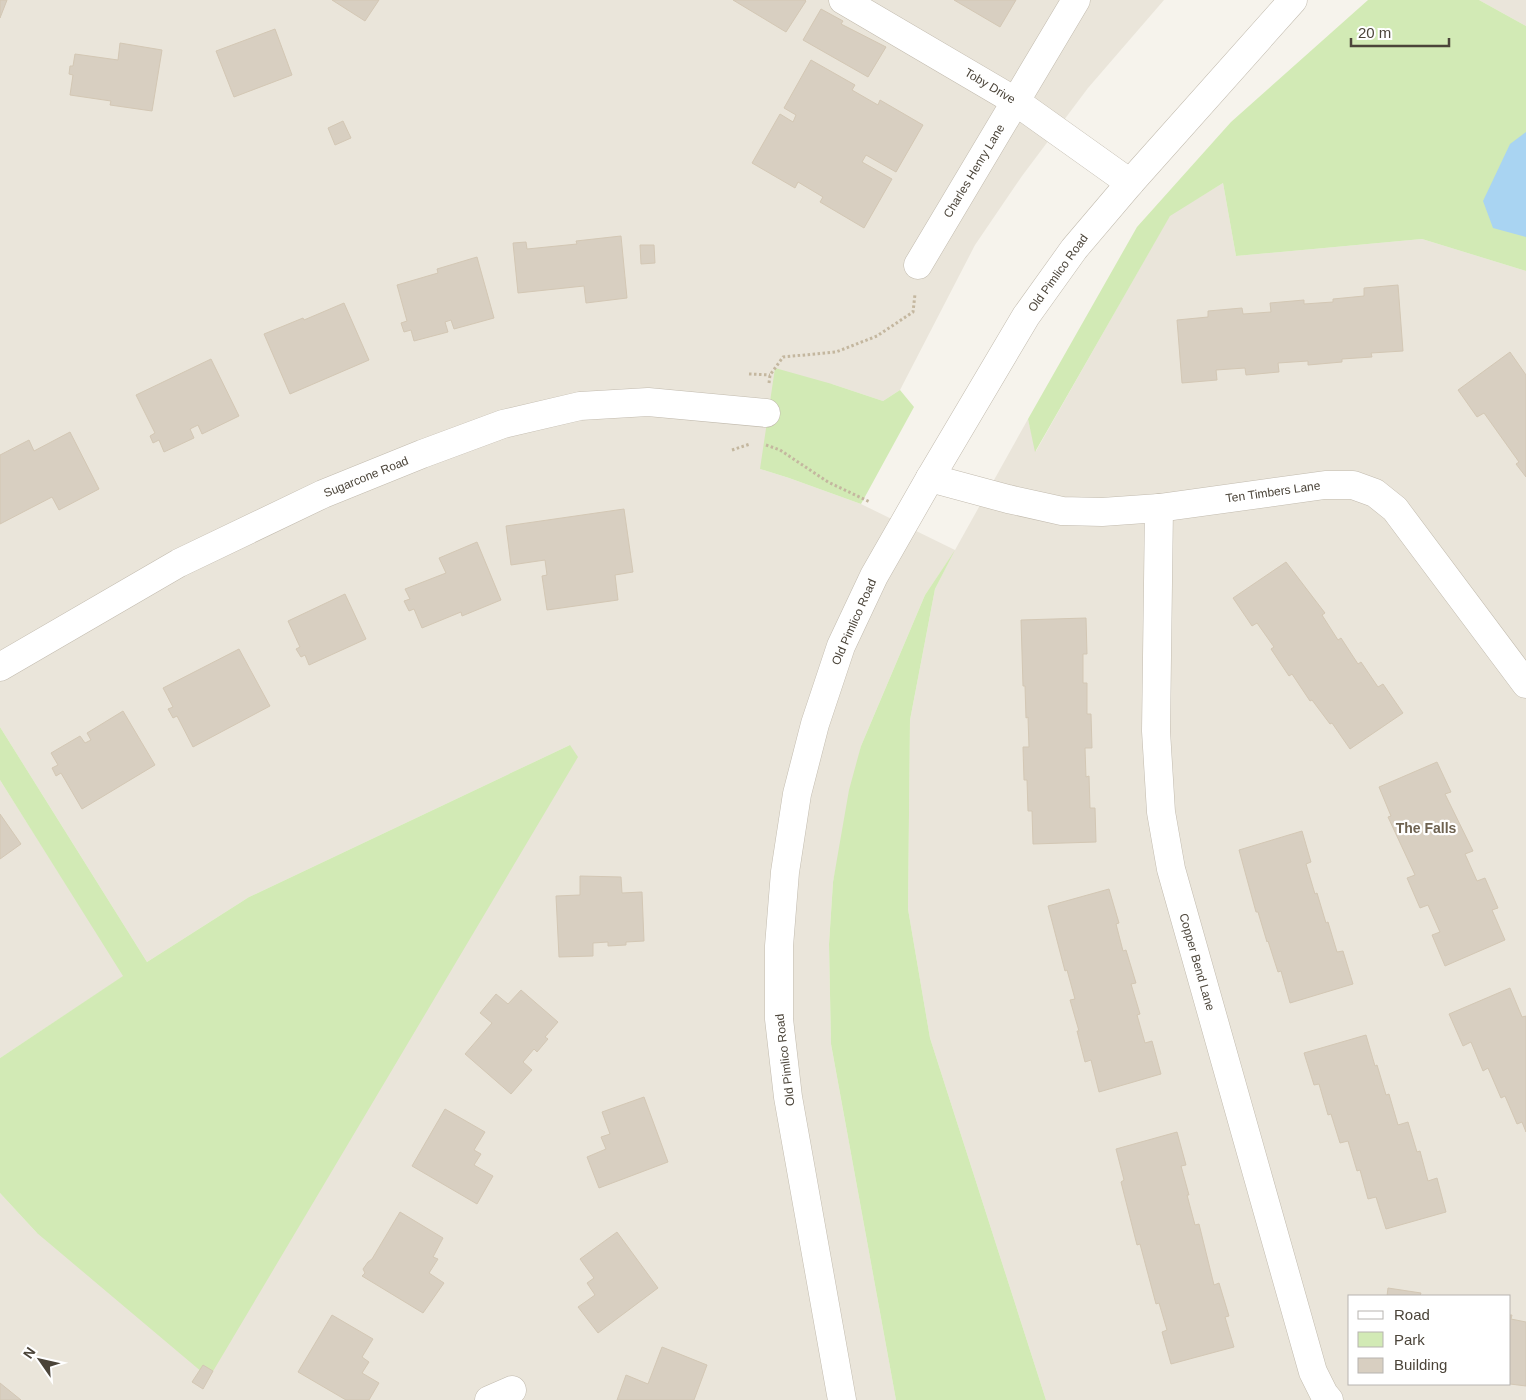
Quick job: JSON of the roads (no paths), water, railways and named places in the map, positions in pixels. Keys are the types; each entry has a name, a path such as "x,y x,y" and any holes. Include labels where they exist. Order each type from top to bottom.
{"street":[{"name":"Toby Drive","path":"843,0 1016,100 1130,182"},
{"name":"Charles Henry Lane","path":"918,265 1076,0"},
{"name":"Old Pimlico Road","path":"842,1400 788,1096 778,1019 779,946 785,872 797,794 815,724 841,646 874,576 1026,316 1074,249 1130,182 1293,0"},
{"name":"Sugarcone Road","path":"0,667 188,559 323,494 503,424 580,406 648,402 766,413"},
{"name":"Ten Timbers Lane","path":"930,478 1062,511 1102,512 1159,508 1325,485 1353,485 1375,493 1395,509 1526,684"},
{"name":"Copper Bend Lane","path":"1159,508 1156,731 1161,812 1171,868 1313,1372 1329,1400"}],"water":[{"path":"1526,132 1526,237 1493,228 1483,201 1510,144"}],"district":[{"name":"The Falls","path":"1426,828"}]}
